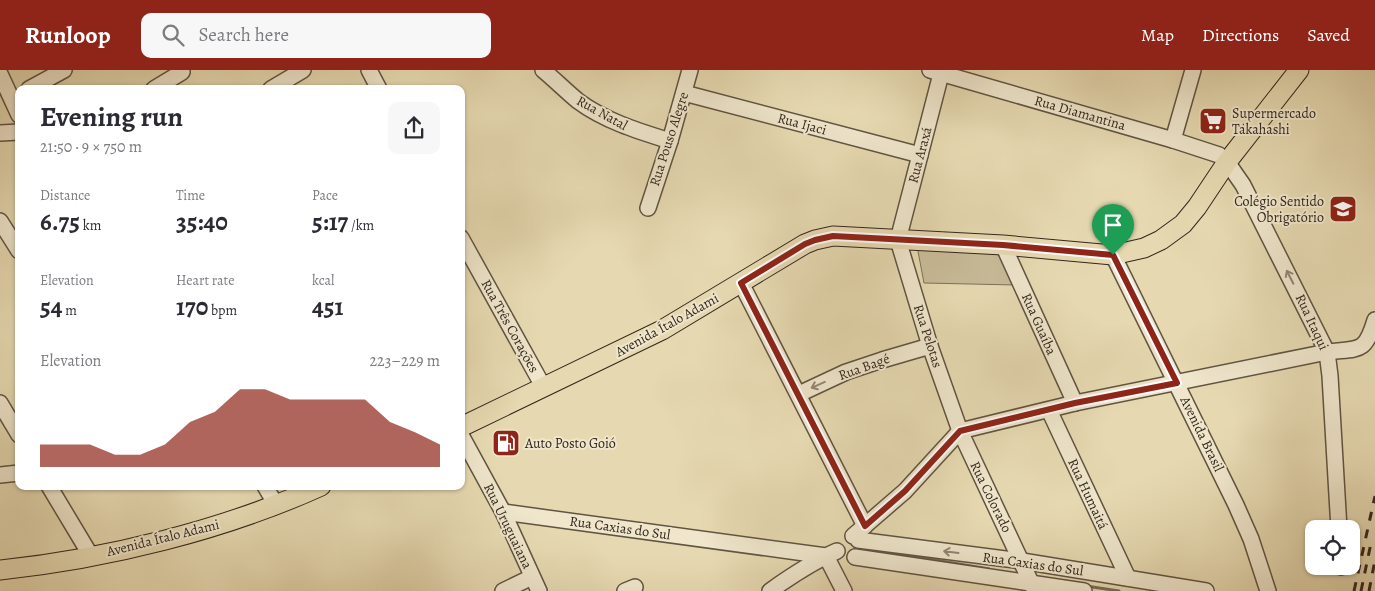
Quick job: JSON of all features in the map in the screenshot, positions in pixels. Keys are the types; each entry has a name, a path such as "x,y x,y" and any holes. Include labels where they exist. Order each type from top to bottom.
{"main road":[{"name":"Avenida Ítalo Adami","path":"465,425 662,330 805,244 823,237 1003,245 1113,255 1144,248 1173,232 1183,224 1299,70"},
{"name":"Avenida Ítalo Adami","path":"0,570 40,566 122,550 177,536 246,516 312,490"}],"street":[{"path":"36,85 64,70"},
{"path":"278,85 303,70"},
{"path":"369,70 377,85"},
{"name":"Rua Natal","path":"543,70 579,102 595,111 633,130 670,141"},
{"name":"Rua Pouso Alegre","path":"648,208 670,141 690,70"},
{"path":"1173,140 1193,70"},
{"name":"Rua Diamantina","path":"938,71 1173,140 1219,155 1228,162"},
{"name":"Rua Araxá","path":"898,240 920,155 938,71"},
{"path":"161,85 182,72"},
{"path":"0,74 15,96"},
{"name":"Rua Ijaci","path":"684,93 920,155"},
{"path":"0,133 15,132"},
{"name":"Rua Itaqui","path":"1228,162 1243,185 1327,352 1338,520"},
{"path":"0,221 15,245"},
{"name":"Rua Pelotas","path":"898,240 930,346 960,431"},
{"name":"Rua Três Corações","path":"465,245 544,388"},
{"name":"Rua Guaíba","path":"1003,245 1075,403"},
{"name":"Avenida Brasil","path":"1113,255 1177,383 1251,539 1268,591"},
{"path":"741,283 799,394 859,534 859,552 855,557"},
{"path":"770,591 832,553 842,536 859,534 905,491 960,431 1075,403 1327,352 1359,348 1366,344 1375,320"},
{"name":"Rua Bagé","path":"799,394 846,372 930,346"},
{"path":"0,403 15,428"},
{"name":"Rua Humaitá","path":"1048,410 1128,578"},
{"name":"Rua Colorado","path":"960,431 1032,584"},
{"name":"Rua Uruguaiana","path":"465,442 503,512 539,591"},
{"path":"0,475 15,473"},
{"path":"51,490 91,556"},
{"path":"267,490 276,505"},
{"name":"Rua Caxias do Sul","path":"503,512 832,553 849,558 855,557 1084,591"},
{"name":"Rua Caxias do Sul","path":"859,534 1206,591"},
{"path":"832,553 844,591"},
{"path":"503,591 532,577"}],"shaded area":[{"path":"917,246 999,250 1016,285 924,283"}],"waterway":[{"path":"869,549 989,569"},
{"path":"1086,586 1119,591"}],"railway":[{"path":"1354,591 1375,496"},
{"path":"1361,591 1371,543"},
{"path":"1369,591 1375,560"}],"place":[{"name":"Supermercado Takahashi","path":"1213,121"},
{"name":"Colégio Sentido Obrigatório","path":"1343,209"},
{"name":"Auto Posto Goió","path":"506,443"}],"route":[{"path":"833,236 1003,245 1113,255 1177,383 1075,403 960,431 905,491 865,526 741,283 805,244 823,237 833,236"}]}
